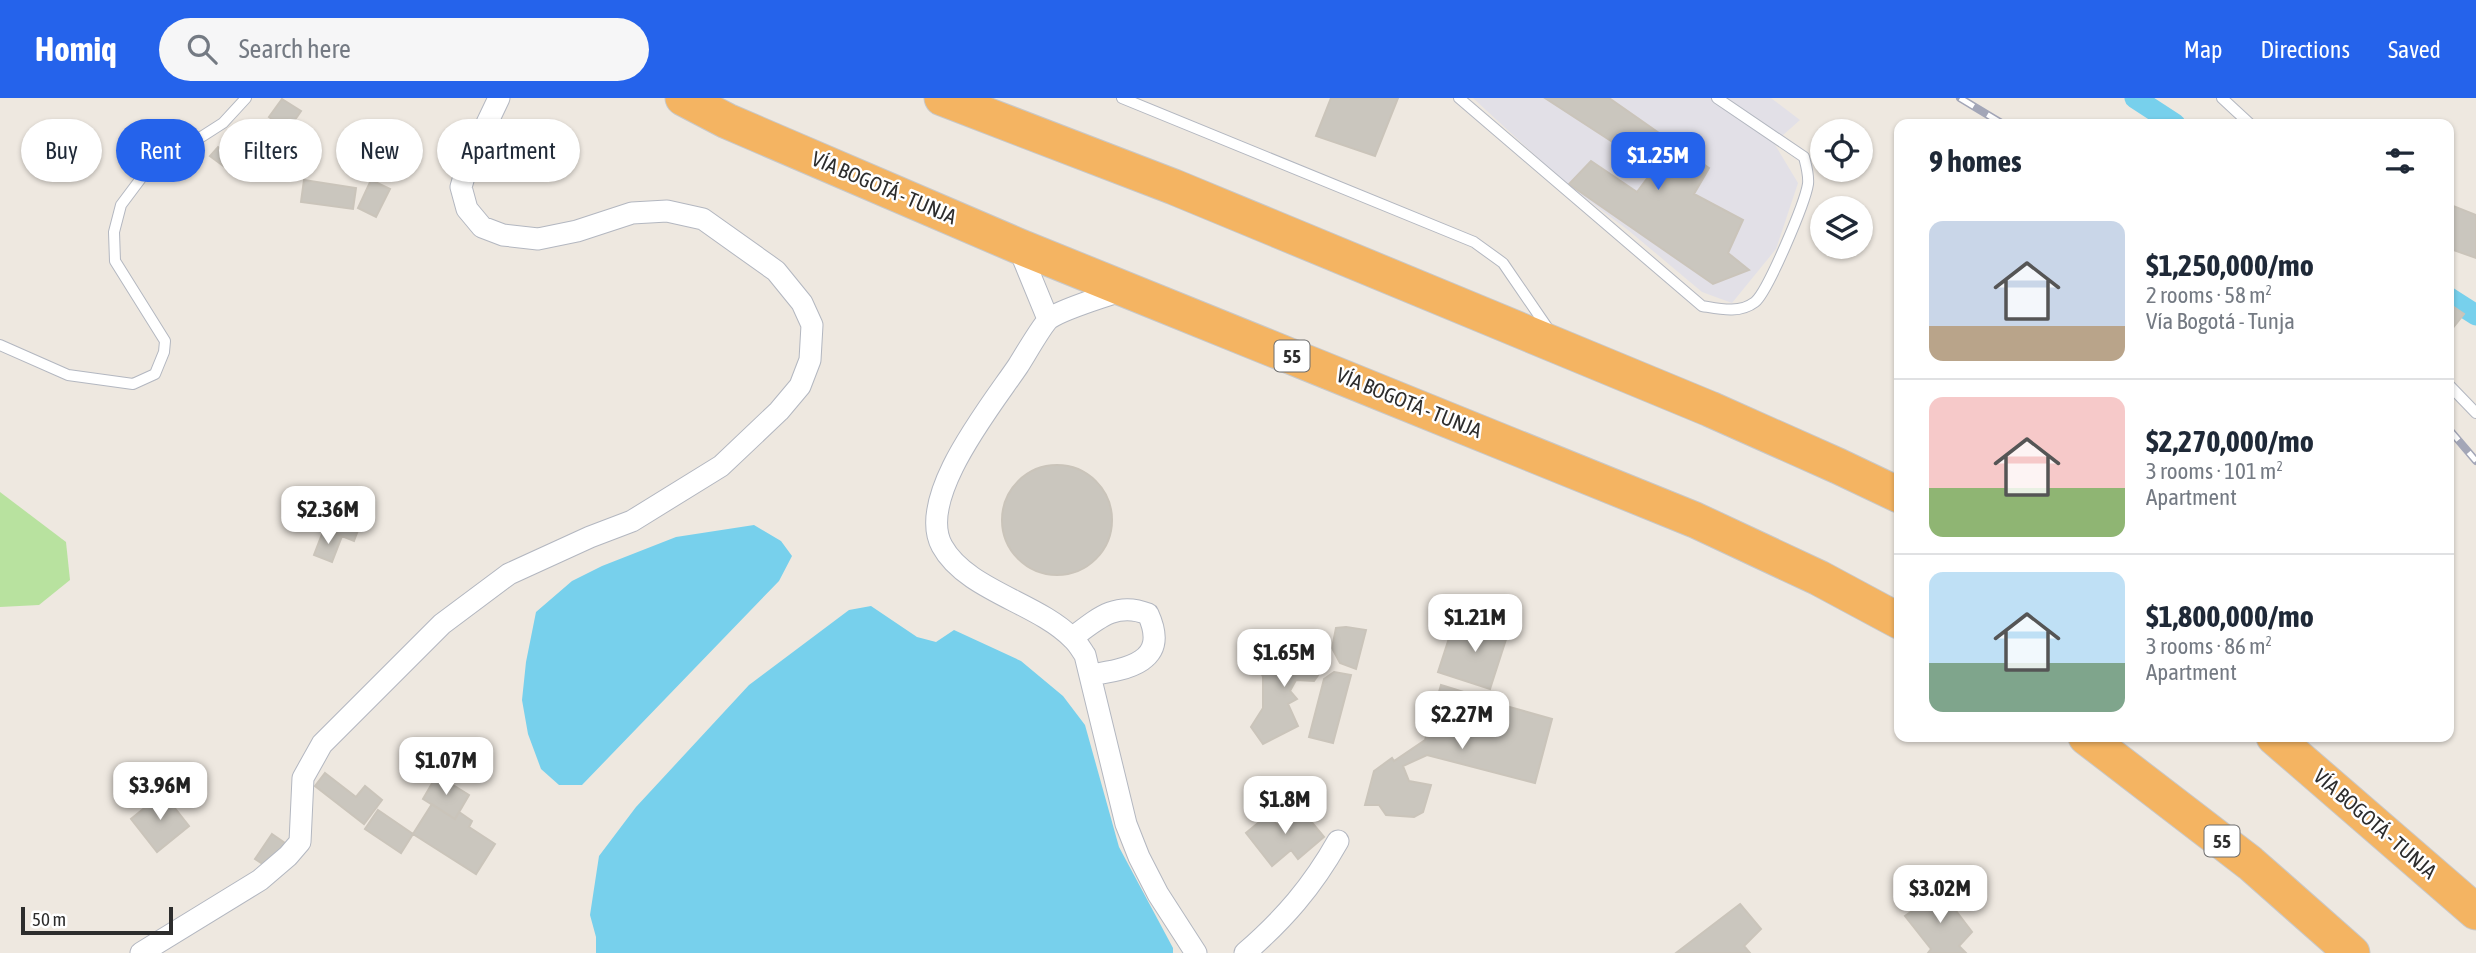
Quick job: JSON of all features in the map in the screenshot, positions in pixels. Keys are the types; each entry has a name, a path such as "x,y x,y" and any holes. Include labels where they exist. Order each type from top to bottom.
{"highway":[{"name":"VÍA BOGOTÁ - TUNJA","path":"682,98 727,121 1018,246 1695,520 1819,578 1894,618"},
{"path":"942,98 1174,187 1722,415 1894,493"},
{"name":"55","path":"2093,742 2250,863 2352,953"},
{"name":"VÍA BOGOTÁ - TUNJA","path":"2280,742 2476,912"}],"street":[{"path":"141,953 260,880 288,856 300,842 303,778 323,744 442,624 509,574 632,521 721,466 779,411 800,386 810,360 811,325 802,303 776,271 703,219 667,211 632,213 538,239 503,235 482,227 467,208 461,187 468,163 499,98"},
{"path":"1018,246 1048,319"},
{"path":"1127,288 1048,319 953,464 940,499 937,521 941,545 955,564 1054,624 1072,638 1085,654 1126,824 1158,894 1196,953"},
{"path":"1072,638 1118,609 1134,608 1148,614 1155,629 1154,646 1146,657 1129,667 1091,675"},
{"path":"1245,953 1273,929 1319,875 1338,841"}],"lane":[{"path":"0,345 68,375 133,384 155,373 164,352 164,341 115,261 114,232 121,205 145,173 223,123 246,98"},
{"path":"1122,98 1474,243 1503,263 1562,349"},
{"path":"1459,98 1702,306 1722,310 1740,309 1756,301 1773,270 1803,204 1809,181 1804,157 1717,98"},
{"path":"2222,98 2245,119"},
{"path":"2454,390 2476,413"}],"shaded area":[{"path":"1473,98 1771,98 1800,120 1774,143 1798,183 1776,249 1732,303 1702,292 1628,230 1564,182"}],"green space":[{"path":"0,492 66,542 70,580 39,605 0,607"}],"water":[{"path":"754,525 781,541 792,556 779,581 582,785 559,785 541,769 528,734 522,700 536,612 572,581 602,566 676,537"},
{"path":"871,606 917,637 936,642 954,630 1021,661 1063,696 1085,725 1119,847 1173,948 1173,953 596,953 596,937 590,915 599,856 636,807 749,685 849,610"}],"building":[{"path":"1331,98 1398,98 1375,156 1316,136"},
{"path":"1545,98 1609,98 1709,168 1694,194 1743,220 1728,253 1749,270 1713,284 1569,184 1591,161 1637,192 1654,169"},
{"path":"282,99 301,111 296,119 269,117"},
{"path":"218,147 219,148 219,163 210,156"},
{"path":"304,182 356,188 353,209 301,202"},
{"path":"370,182 390,189 376,217 358,208"},
{"path":"2454,206 2476,215 2476,258 2454,250"},
{"path":"2454,307 2464,314 2454,326"},
{"path":"1057,465 1078,470 1096,481 1107,499 1112,520 1107,541 1096,559 1078,570 1057,575 1036,570 1018,559 1007,541 1002,520 1007,499 1018,481 1036,470"},
{"path":"332,510 361,522 354,541 324,529"},
{"path":"324,529 342,536 332,562 314,555"},
{"path":"1483,619 1510,627 1490,689 1438,672 1452,629 1477,637"},
{"path":"1336,628 1366,630 1356,669 1340,663 1332,648"},
{"path":"1314,641 1326,664 1314,681 1296,680 1290,691 1297,699 1288,704 1298,726 1263,744 1251,727 1263,708 1263,677 1258,664 1265,648 1282,661"},
{"path":"1334,672 1351,675 1333,743 1309,737 1324,679"},
{"path":"1441,685 1483,698 1475,725 1499,732 1506,706 1552,719 1535,783 1427,755 1403,766 1409,781 1431,785 1423,812 1414,817 1386,815 1379,805 1365,805 1374,771 1425,740"},
{"path":"138,764 148,788 126,798 116,774"},
{"path":"325,773 356,797 365,786 382,800 364,824 315,786"},
{"path":"437,775 469,795 455,819 423,799"},
{"path":"163,793 189,826 157,852 131,819"},
{"path":"432,804 455,819 459,812 472,821 469,827 495,844 476,874 413,834"},
{"path":"1299,807 1324,837 1298,859 1291,850 1272,866 1246,833 1269,814 1277,825"},
{"path":"378,810 413,834 401,853 365,829"},
{"path":"272,834 285,843 269,868 255,859"},
{"path":"1941,891 1972,932 1959,946 1966,953 1928,953 1931,949 1905,916"},
{"path":"1740,904 1761,929 1744,946 1750,953 1676,953"}],"waterway":[{"path":"2135,98 2167,119"},
{"path":"2454,301 2476,315"}],"railway":[{"path":"1960,98 1995,119"},
{"path":"2454,435 2476,461"}]}
